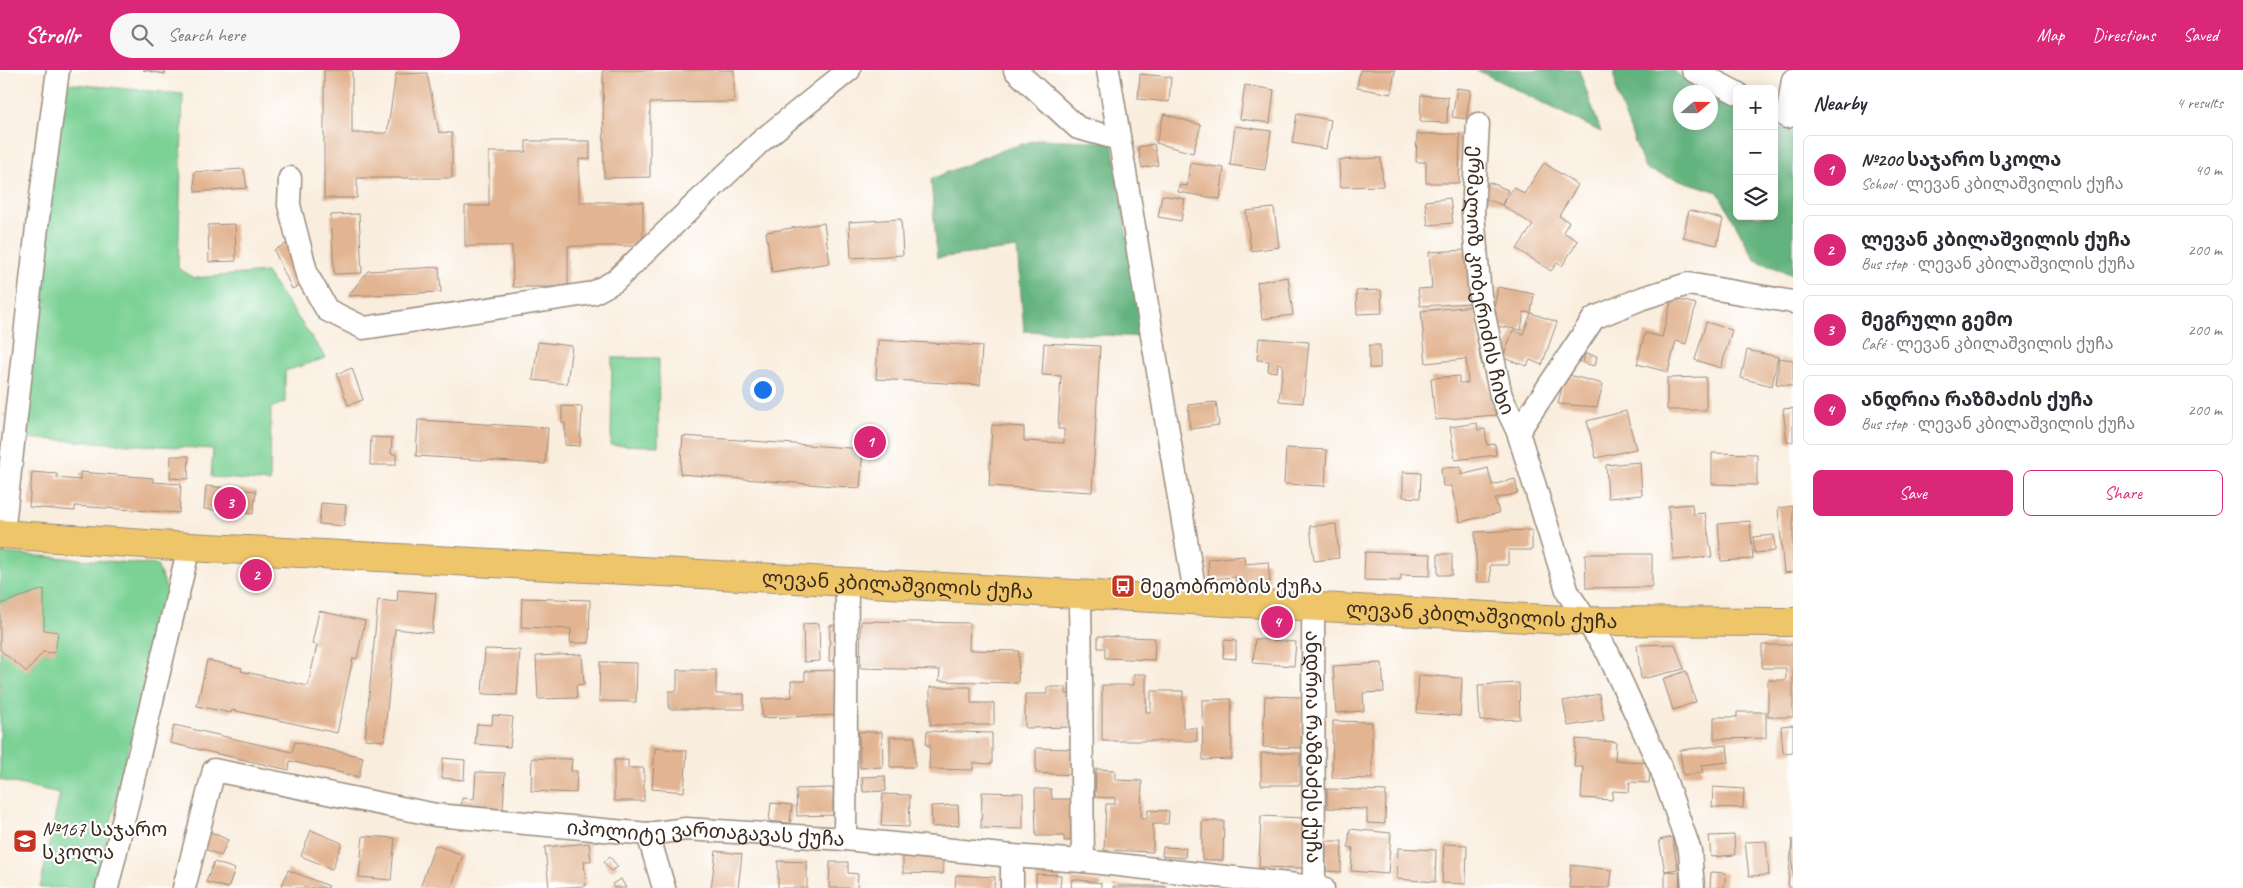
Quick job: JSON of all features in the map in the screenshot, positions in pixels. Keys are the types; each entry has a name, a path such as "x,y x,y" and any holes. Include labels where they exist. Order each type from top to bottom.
{"main road":[{"name":"ლევან კბილაშვილის ქუჩა","path":"1,534 189,547 1585,621 1793,622"}],"street":[{"path":"1,534 38,218 58,70"},
{"path":"290,178 289,205 307,275 327,310 364,328 593,293 615,280 760,142 849,70"},
{"path":"1015,70 1078,128 1119,139"},
{"path":"1108,70 1196,600"},
{"path":"1693,70 1733,91"},
{"path":"1785,115 1793,80"},
{"name":"ერმალოზ კობერიძის ჩიხი","path":"1478,124 1473,213 1480,296 1501,396 1518,432 1568,593 1608,653 1662,771 1690,851 1693,888"},
{"path":"1518,432 1594,318 1643,298 1688,284 1793,302"},
{"path":"107,888 189,547"},
{"path":"844,838 847,582"},
{"path":"1080,594 1083,861"},
{"name":"ანდრია რაზმაძეს ქუჩა","path":"1314,606 1317,888"},
{"name":"იპოლიტე ვართაგავას ქუჩა","path":"184,888 214,770 436,815 648,834 686,829 844,838 1012,856 1083,861 1317,888"},
{"path":"648,834 664,888"},
{"path":"1012,856 1012,888"}],"green space":[{"path":"1477,70 1579,70 1601,132"},
{"path":"1614,70 1673,70 1693,85 1673,85 1673,130 1718,130 1718,101 1733,108 1733,220 1718,192 1645,169 1617,95"},
{"path":"64,83 183,94 178,268 194,278 266,272 326,358 285,371 285,402 271,408 270,482 211,477 213,449 23,438"},
{"path":"1778,126 1793,132 1793,275 1755,260 1733,220 1778,220"},
{"path":"1040,139 1112,142 1143,337 1024,331 1017,248 937,258 931,179 1002,150"},
{"path":"612,358 659,358 658,446 611,445"},
{"path":"0,553 157,565 167,590 95,888 40,888 60,793 0,780"}],"building":[{"path":"143,70 165,70 165,74"},
{"path":"324,70 352,70 352,133 387,133 396,74 427,73 439,132 452,133 452,178 357,178 357,198 324,198"},
{"path":"603,70 734,70 734,102 650,103 650,177 604,178"},
{"path":"1360,70 1395,70 1391,94 1357,88"},
{"path":"1140,74 1171,77 1169,102 1138,99"},
{"path":"1245,85 1274,90 1270,123 1240,119"},
{"path":"1457,88 1471,90 1466,119 1452,117"},
{"path":"1421,95 1448,97 1447,123 1420,122"},
{"path":"1164,114 1201,125 1193,153 1156,143"},
{"path":"1297,114 1331,120 1326,149 1292,143"},
{"path":"1235,126 1271,131 1265,170 1230,165"},
{"path":"1417,134 1460,134 1459,183 1426,183 1426,162 1416,162"},
{"path":"526,141 590,141 590,159 579,159 579,202 643,202 643,246 568,246 568,287 513,287 512,246 465,246 465,206 489,206 489,152 526,152"},
{"path":"1154,144 1158,165 1142,168 1138,147"},
{"path":"1381,158 1383,186 1340,187 1339,160"},
{"path":"1190,163 1224,168 1220,199 1178,192 1179,185 1187,186"},
{"path":"1544,163 1578,185 1559,216 1569,222 1563,232 1578,241 1562,266 1557,263 1551,271 1517,249 1533,225 1502,205 1514,187 1524,194"},
{"path":"244,169 247,188 195,192 194,172"},
{"path":"1489,182 1508,190 1502,205 1483,198"},
{"path":"1162,195 1185,199 1181,221 1158,217"},
{"path":"1450,198 1453,223 1428,225 1425,201"},
{"path":"1274,208 1279,247 1251,251 1246,211"},
{"path":"1689,210 1723,219 1717,245 1683,237"},
{"path":"359,214 362,273 334,274 331,215"},
{"path":"901,219 903,255 851,258 849,222"},
{"path":"824,223 830,263 772,272 766,232"},
{"path":"235,224 236,261 209,262 208,225"},
{"path":"286,244 304,283 292,289 274,250"},
{"path":"1468,250 1471,303 1420,306 1418,289 1432,288 1429,252"},
{"path":"439,267 441,292 348,296 368,271"},
{"path":"1288,277 1293,315 1262,319 1257,282"},
{"path":"1498,287 1534,294 1531,313 1524,312 1521,330 1491,325"},
{"path":"1381,290 1382,313 1357,314 1356,291"},
{"path":"1672,298 1696,304 1686,344 1676,341 1668,372 1637,364 1645,333 1662,337"},
{"path":"1475,306 1480,358 1496,415 1435,420 1431,378 1459,376 1459,383 1468,383 1466,359 1426,363 1421,311"},
{"path":"1531,313 1557,322 1542,365 1530,360 1527,366 1503,358 1513,330 1523,334"},
{"path":"1706,322 1732,330 1721,368 1695,360"},
{"path":"1259,338 1309,342 1303,403 1279,401 1283,364 1278,363 1277,372 1268,371 1269,361 1257,360"},
{"path":"878,340 982,346 980,385 876,379"},
{"path":"538,342 572,346 567,384 533,380"},
{"path":"1044,343 1100,346 1092,492 989,486 992,425 1024,427 1024,441 1064,443 1064,429 1058,429 1061,376 1042,375"},
{"path":"1369,345 1380,345 1380,368 1369,368"},
{"path":"1747,350 1778,357 1772,386 1741,378"},
{"path":"1585,354 1597,356 1595,366 1583,363"},
{"path":"1779,358 1793,360 1793,386 1776,384"},
{"path":"352,368 363,400 348,405 337,374"},
{"path":"1565,374 1603,384 1597,407 1558,404"},
{"path":"1706,377 1706,410 1667,410 1667,378"},
{"path":"1216,402 1219,425 1190,429 1188,405"},
{"path":"562,406 582,407 580,446 565,445 565,423 562,423"},
{"path":"1793,408 1793,442 1787,442 1783,409"},
{"path":"1626,411 1636,449 1596,458 1587,421"},
{"path":"418,420 548,428 545,464 416,456"},
{"path":"1477,423 1478,430 1485,429 1487,445 1495,444 1496,455 1455,460 1450,427"},
{"path":"683,436 863,449 860,488 680,474"},
{"path":"371,437 392,438 391,454 396,454 396,465 370,465"},
{"path":"1286,448 1327,450 1325,486 1284,484"},
{"path":"1712,453 1757,454 1757,485 1712,484"},
{"path":"171,456 189,456 188,479 170,478"},
{"path":"1640,462 1642,495 1608,498 1606,465"},
{"path":"1461,467 1461,475 1488,468 1492,485 1515,479 1518,493 1495,499 1499,513 1460,522 1451,486 1443,486 1441,468"},
{"path":"32,472 57,474 57,478 80,480 80,472 153,478 153,482 181,484 179,513 75,506 75,511 29,507"},
{"path":"1403,472 1421,473 1420,498 1403,497"},
{"path":"206,486 256,491 253,514 204,509"},
{"path":"321,503 346,505 344,526 319,524"},
{"path":"1692,504 1693,514 1705,513 1712,557 1673,560 1668,506"},
{"path":"1793,506 1793,572 1784,573 1778,508"},
{"path":"1750,521 1753,559 1721,561 1718,524"},
{"path":"1336,524 1339,558 1314,561 1310,526"},
{"path":"1532,530 1532,550 1508,550 1508,565 1490,565 1491,582 1477,582 1475,532"},
{"path":"1774,535 1775,551 1755,553 1753,537"},
{"path":"1365,552 1431,554 1430,576 1401,575 1400,581 1364,580"},
{"path":"1438,554 1452,554 1452,575 1438,575"},
{"path":"1585,554 1652,554 1652,587 1586,588"},
{"path":"1244,556 1245,564 1268,562 1270,582 1236,584 1236,577 1209,579 1208,559"},
{"path":"44,589 44,630 58,632 55,653 43,652 27,672 0,650 0,604"},
{"path":"398,590 436,593 432,633 395,629 384,741 365,739 378,600 397,602"},
{"path":"522,598 590,600 589,643 570,643 571,629 521,627"},
{"path":"319,611 365,621 357,659 353,658 337,733 232,710 231,713 197,706 207,660 242,668 241,671 308,686 317,645 312,644"},
{"path":"861,621 970,623 969,650 1019,651 1018,683 939,681 940,670 860,668"},
{"path":"819,623 820,661 804,662 803,624"},
{"path":"830,625 841,626 840,661 829,661"},
{"path":"1098,636 1155,638 1154,660 1105,658 1105,648 1098,648"},
{"path":"1255,639 1296,642 1294,666 1253,663"},
{"path":"1224,640 1236,641 1236,659 1223,658"},
{"path":"1675,644 1684,669 1641,679 1637,645"},
{"path":"1762,645 1793,645 1793,717 1768,717 1768,680 1786,680 1786,668 1762,668"},
{"path":"485,649 520,650 517,695 482,694"},
{"path":"582,654 584,684 576,685 577,698 538,699 536,656"},
{"path":"600,662 637,663 636,702 599,701"},
{"path":"1382,663 1384,692 1363,693 1364,711 1336,713 1333,666"},
{"path":"677,670 716,670 716,694 744,694 744,709 669,709 669,691 677,691"},
{"path":"838,670 839,715 762,718 762,699 792,697 791,681 805,681 805,671"},
{"path":"1686,671 1696,702 1673,710 1663,679"},
{"path":"1134,674 1146,674 1146,712 1151,712 1151,691 1183,691 1183,728 1197,728 1197,741 1102,741 1102,685 1134,685"},
{"path":"1419,675 1462,678 1460,716 1417,713"},
{"path":"1519,683 1520,719 1480,721 1478,685"},
{"path":"930,687 971,687 971,703 994,703 994,725 930,725"},
{"path":"1047,687 1066,687 1066,694 1076,694 1077,727 1025,728 1025,694 1047,694"},
{"path":"1599,694 1604,720 1568,726 1563,701"},
{"path":"1265,696 1302,697 1301,748 1263,747"},
{"path":"1231,699 1232,759 1203,760 1202,700"},
{"path":"1737,712 1766,712 1766,738 1714,739 1714,717 1737,717"},
{"path":"493,715 513,717 510,747 475,744 477,724 492,725"},
{"path":"1333,721 1372,722 1372,779 1332,778"},
{"path":"174,725 292,752 295,742 363,757 359,777 290,761 289,770 170,743"},
{"path":"1793,725 1793,752 1783,753 1781,726"},
{"path":"927,731 992,733 992,764 973,763 973,770 929,769 930,745 926,745"},
{"path":"859,732 882,732 883,767 860,768"},
{"path":"890,737 915,737 915,767 890,767"},
{"path":"1576,739 1616,742 1615,760 1651,763 1649,783 1630,782 1629,792 1613,791 1612,800 1581,798 1583,767 1574,767"},
{"path":"1727,745 1729,762 1701,765 1703,773 1683,775 1680,750"},
{"path":"655,748 687,751 684,792 652,789"},
{"path":"1036,748 1072,749 1072,775 1036,773"},
{"path":"1261,753 1300,753 1300,785 1261,785"},
{"path":"443,758 465,760 464,780 442,778"},
{"path":"532,758 572,759 571,771 577,771 576,793 531,791"},
{"path":"614,760 628,760 628,768 644,768 644,801 614,801"},
{"path":"1096,769 1115,770 1115,780 1142,781 1141,818 1147,818 1148,810 1169,811 1168,824 1153,824 1153,852 1104,850 1106,804 1115,804 1115,798 1095,797"},
{"path":"476,772 505,773 503,809 461,806 462,798 474,799"},
{"path":"885,776 886,791 863,792 862,777"},
{"path":"1713,787 1744,789 1743,808 1712,807"},
{"path":"833,788 833,815 797,816 796,789"},
{"path":"1035,789 1051,789 1052,799 1075,799 1076,840 1064,841 1064,836 1036,836"},
{"path":"1327,789 1386,791 1385,824 1367,823 1367,809 1327,808"},
{"path":"982,792 1023,793 1023,829 981,828"},
{"path":"883,794 910,795 909,827 881,826"},
{"path":"771,803 792,805 790,823 769,821"},
{"path":"958,805 959,825 932,827 931,806"},
{"path":"1261,816 1304,818 1302,868 1259,867"},
{"path":"1202,821 1224,821 1223,860 1202,860"},
{"path":"1350,829 1391,833 1388,874 1351,871 1353,848 1348,847"},
{"path":"311,830 342,843 332,869 301,856"},
{"path":"209,831 228,840 221,856 201,847"},
{"path":"1734,835 1735,855 1711,857 1709,836"},
{"path":"363,836 395,838 391,880 359,877"},
{"path":"1672,837 1678,869 1665,871 1659,840"},
{"path":"1792,839 1793,888 1788,888"},
{"path":"1326,841 1342,841 1341,872 1326,871"},
{"path":"1766,841 1769,875 1749,876 1745,842"},
{"path":"589,843 591,861 584,861 586,886 549,888 545,847"},
{"path":"1444,844 1467,845 1466,884 1442,883"},
{"path":"435,845 463,855 451,888 420,888"},
{"path":"1163,847 1186,848 1185,858 1162,856"},
{"path":"1398,848 1436,850 1435,882 1397,879"},
{"path":"716,851 742,854 738,888 711,888"},
{"path":"903,855 943,856 943,874 903,873"},
{"path":"610,857 618,867 611,871 604,862"},
{"path":"778,861 807,862 807,888 778,888"},
{"path":"214,862 235,869 228,888 206,882"},
{"path":"830,862 848,862 848,873 858,874 857,888 829,888"},
{"path":"1571,865 1612,870 1610,888 1569,888"},
{"path":"288,870 329,886 328,888 281,888"},
{"path":"1665,871 1680,872 1679,888 1665,888"},
{"path":"1711,872 1726,873 1724,888 1710,888"},
{"path":"1036,874 1061,875 1060,888 1036,888"},
{"path":"956,875 995,877 994,888 955,888"},
{"path":"621,879 626,888 614,888 612,884"},
{"path":"1072,879 1101,883 1101,888 1071,888"},
{"path":"1113,886 1166,886 1166,888 1113,888"}],"place":[{"name":"№200 საჯარო სკოლა","path":"870,442"},
{"name":"მეგრული გემო","path":"230,503"},
{"name":"ლევან კბილაშვილის ქუჩა","path":"256,575"},
{"name":"მეგობრობის ქუჩა","path":"1123,586"},
{"name":"ანდრია რაზმაძის ქუჩა","path":"1277,622"},
{"name":"№167 საჯარო სკოლა","path":"25,841"}]}
